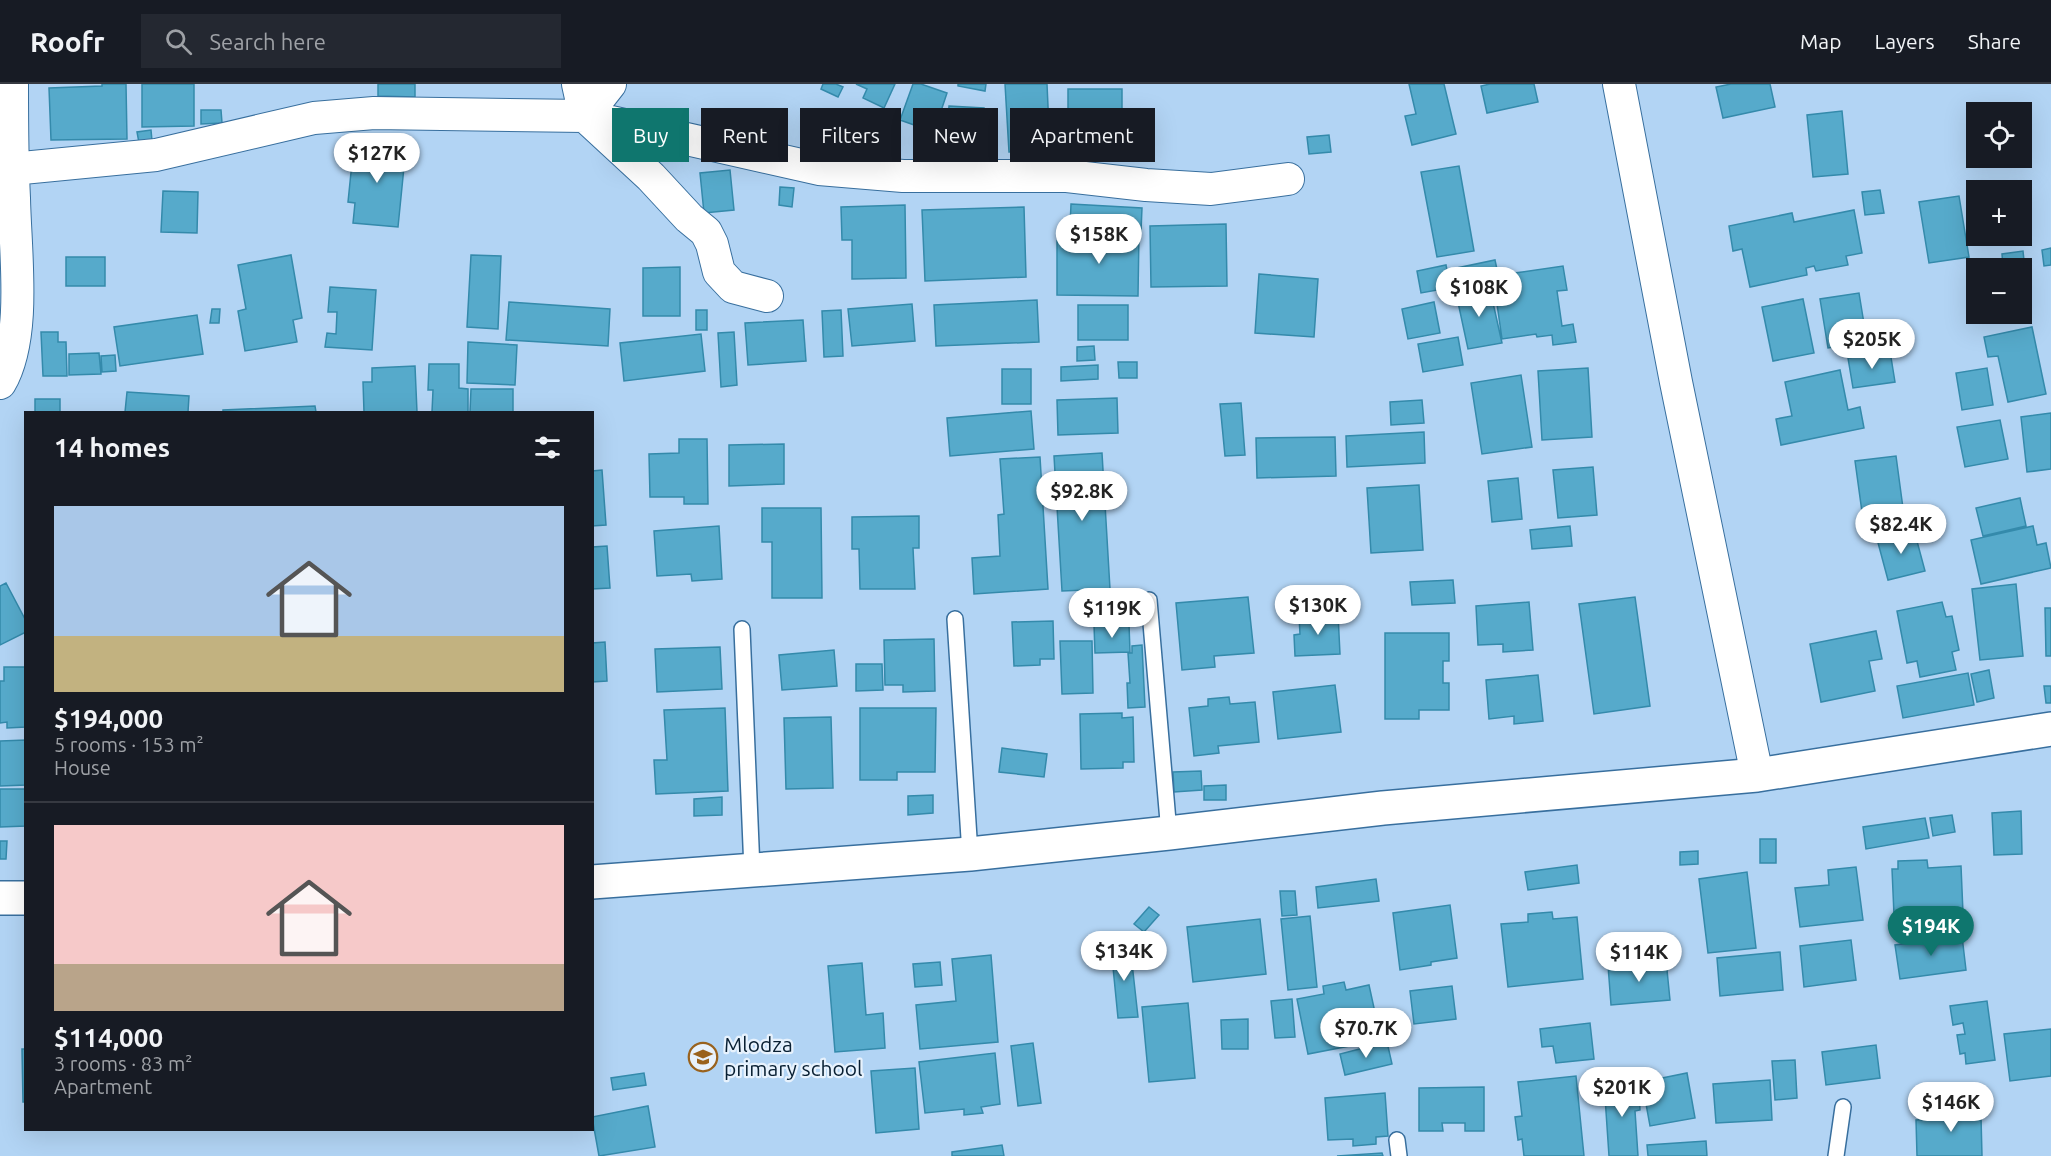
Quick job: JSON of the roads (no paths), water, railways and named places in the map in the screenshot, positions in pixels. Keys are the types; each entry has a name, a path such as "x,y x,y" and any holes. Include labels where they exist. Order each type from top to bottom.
{"street":[{"path":"0,383 7,371 18,322 12,170 12,84"},
{"path":"578,84 585,116 651,177 705,232 712,244 719,272 733,287 768,296"},
{"path":"585,116 610,84"},
{"path":"1619,84 1676,382 1757,776"},
{"path":"12,170 156,155 314,118 374,113 585,116 819,170 903,176 1067,176 1146,185 1211,189 1288,179"},
{"path":"594,882 969,854 1383,808 1757,776 2051,729"},
{"path":"0,898 24,898"}],"lane":[{"path":"1149,600 1168,833"},
{"path":"955,619 969,854"},
{"path":"742,629 752,870"},
{"path":"1836,1156 1843,1107"}],"place":[{"name":"Mlodza primary school","path":"703,1057"}]}
